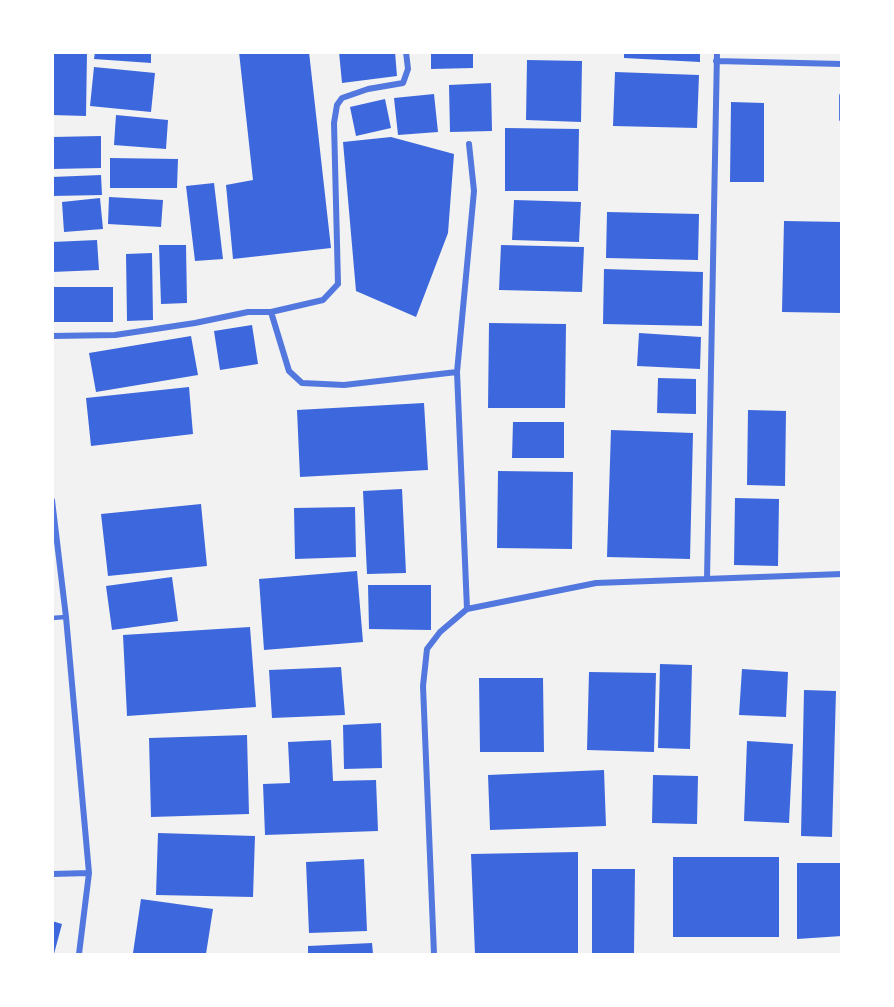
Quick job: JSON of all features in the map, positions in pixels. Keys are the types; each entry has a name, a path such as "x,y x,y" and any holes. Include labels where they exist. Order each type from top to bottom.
{"street":[{"path":"52,336 115,335 195,323 248,312 272,312 323,300 338,284 334,123 337,105 342,98 368,89 403,83 408,69 406,52"},
{"path":"707,579 717,52"},
{"path":"716,61 842,64"},
{"path":"842,96 842,119"},
{"path":"467,609 457,372 474,191 469,144"},
{"path":"272,312 289,371 302,383 344,385 457,372"},
{"path":"52,500 66,617 88,873 80,954"},
{"path":"434,954 426,815 424,668 428,649 440,632 467,609 596,582 842,574"},
{"path":"52,874 88,873"}],"lane":[{"path":"52,618 66,617"}],"building":[{"path":"52,52 87,52 86,116 52,115"},
{"path":"95,52 151,52 151,63 94,59"},
{"path":"239,52 309,52 331,248 233,259 226,185 253,180"},
{"path":"339,52 395,52 397,76 342,83"},
{"path":"431,52 473,52 473,68 431,69"},
{"path":"624,52 700,52 700,62 624,58"},
{"path":"527,60 582,61 581,122 526,120"},
{"path":"94,67 155,73 151,112 90,106"},
{"path":"615,72 699,75 697,128 613,126"},
{"path":"491,83 492,131 450,132 449,85"},
{"path":"434,94 438,132 398,135 394,98"},
{"path":"385,99 391,128 356,136 350,107"},
{"path":"731,102 764,103 764,182 730,182"},
{"path":"116,115 168,120 166,149 114,145"},
{"path":"505,128 579,129 578,191 505,191"},
{"path":"101,136 101,168 52,169 52,137"},
{"path":"391,137 454,154 448,233 416,317 356,291 343,142"},
{"path":"110,158 178,159 177,188 110,188"},
{"path":"101,175 102,195 52,196 52,177"},
{"path":"214,183 223,259 195,261 186,186"},
{"path":"109,197 163,200 161,227 108,224"},
{"path":"100,198 103,229 64,232 62,202"},
{"path":"514,200 581,202 579,242 512,240"},
{"path":"607,212 699,214 698,260 606,258"},
{"path":"784,221 842,222 842,313 782,312"},
{"path":"97,240 99,270 52,272 52,242"},
{"path":"159,245 186,245 187,303 161,304"},
{"path":"501,245 584,247 582,292 499,290"},
{"path":"152,253 153,320 127,321 126,254"},
{"path":"604,269 703,272 702,326 603,324"},
{"path":"52,287 113,287 113,322 52,322"},
{"path":"489,323 566,324 565,408 488,408"},
{"path":"252,325 258,364 220,370 214,331"},
{"path":"639,333 701,337 700,369 637,366"},
{"path":"191,336 198,375 96,392 89,353"},
{"path":"658,378 696,379 696,414 657,413"},
{"path":"189,387 193,434 91,446 86,398"},
{"path":"424,403 428,470 300,477 297,410"},
{"path":"748,410 786,411 785,486 747,485"},
{"path":"513,422 564,422 564,458 512,458"},
{"path":"611,430 693,433 690,559 607,557"},
{"path":"498,471 573,472 572,549 497,548"},
{"path":"402,489 406,573 367,574 363,491"},
{"path":"735,498 779,499 778,566 734,565"},
{"path":"201,504 207,566 108,576 101,514"},
{"path":"355,507 356,557 295,559 294,508"},
{"path":"357,571 363,642 264,650 259,579"},
{"path":"172,577 178,621 112,630 106,586"},
{"path":"368,585 431,585 431,630 369,629"},
{"path":"250,627 256,707 127,716 123,635"},
{"path":"660,664 692,665 690,749 658,748"},
{"path":"341,667 345,715 272,718 269,670"},
{"path":"742,669 788,672 786,717 739,715"},
{"path":"589,672 656,673 654,752 587,750"},
{"path":"479,678 543,678 544,752 480,752"},
{"path":"804,690 836,691 832,837 801,836"},
{"path":"381,723 382,768 344,769 343,725"},
{"path":"247,735 249,814 151,817 149,738"},
{"path":"331,740 333,781 376,780 378,831 265,835 263,784 290,783 288,742"},
{"path":"747,741 793,744 789,823 744,821"},
{"path":"604,770 606,826 490,830 488,775"},
{"path":"653,775 698,776 697,824 652,823"},
{"path":"158,833 255,836 253,897 156,895"},
{"path":"578,852 578,954 475,954 471,854"},
{"path":"673,857 779,857 779,937 673,937"},
{"path":"364,859 367,931 309,933 306,862"},
{"path":"797,863 842,863 842,936 797,939"},
{"path":"592,869 635,869 634,954 592,954"},
{"path":"141,899 213,909 206,954 133,953"},
{"path":"52,921 62,924 54,954 52,954"},
{"path":"372,943 373,954 308,954 308,946"}]}
